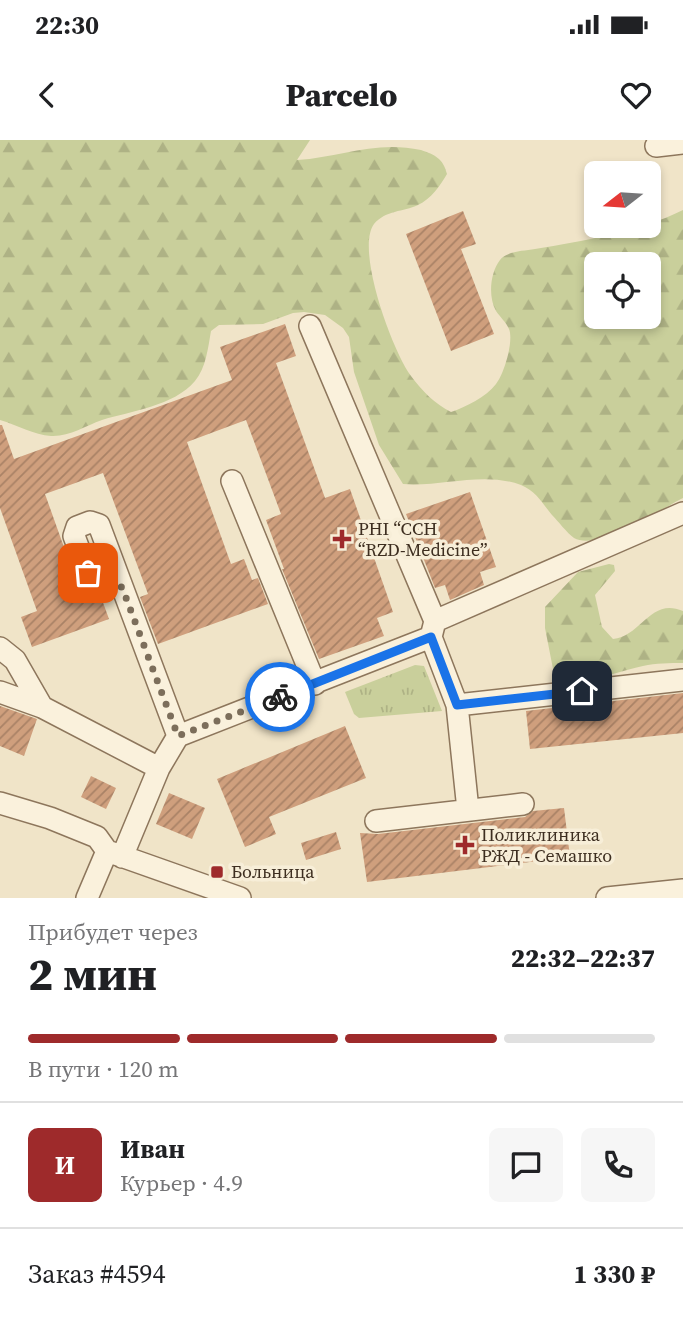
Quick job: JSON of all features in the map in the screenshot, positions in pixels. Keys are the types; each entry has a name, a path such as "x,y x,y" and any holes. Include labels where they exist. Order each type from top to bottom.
{"street":[{"path":"656,146 683,143"},
{"path":"310,326 433,629 457,705 468,810"},
{"path":"232,481 315,684"},
{"path":"87,898 178,736 315,684 683,513"},
{"path":"122,587 178,736"},
{"path":"0,648 15,660 42,707"},
{"path":"457,705 683,680"},
{"path":"0,692 42,707 159,768"},
{"path":"0,803 50,818 97,837 114,854 198,891 240,898"},
{"path":"376,821 523,804"},
{"path":"607,898 683,890"}],"green space":[{"path":"0,140 310,140 297,160 389,147 421,150 434,156 441,161 447,174 431,196 423,202 389,214 374,224 369,237 369,255 386,324 403,364 424,392 451,412 487,393 496,384 505,365 510,334 508,326 493,305 491,292 494,271 503,257 516,252 592,238 662,238 662,219 683,210 683,498 613,534 585,541 574,538 535,494 521,485 507,481 477,479 403,484 379,445 354,372 349,337 343,328 325,315 293,313 263,324 219,325 211,331 202,370 195,381 176,396 71,433 58,436 32,432 0,420"},
{"path":"614,565 615,571 595,595 602,627 613,639 632,631 662,609 683,611 683,663 648,665 587,679 565,678 554,674 545,628 545,607 578,572"},
{"path":"415,665 424,666 442,711 359,718 354,714 345,692"}],"building":[{"path":"463,211 476,244 461,249 494,334 451,351 406,234"},
{"path":"285,324 296,356 276,363 325,498 350,489 393,612 377,618 384,636 319,659 282,569 266,520 281,514 246,420 187,442 231,564 244,559 252,580 258,578 268,604 158,644 140,597 148,594 103,473 45,494 81,595 88,592 101,597 109,619 32,647 21,617 37,611 0,508 0,425 14,459 232,380 220,347"},
{"path":"470,492 496,567 480,572 484,585 450,600 445,585 435,588 406,514"},
{"path":"683,693 683,733 530,749 526,711"},
{"path":"0,706 37,719 24,756 0,746"},
{"path":"345,726 366,778 269,817 276,834 245,847 217,779"},
{"path":"91,776 116,788 106,809 81,797"},
{"path":"169,793 205,808 192,839 156,824"},
{"name":"Поликлиника РЖД - Семашко","path":"564,808 570,857 367,882 360,833 378,834 525,817 533,811"},
{"path":"336,832 341,849 306,860 301,843"}],"way so far":[{"path":"88,573 98,583 122,587 178,736 280,697"}],"place":[{"name":"PHI “CCH “RZD-Medicine”","path":"342,539"},
{"name":"Поликлиника РЖД - Семашко","path":"465,845"},
{"name":"Больница","path":"217,872"}],"route":[{"path":"280,697 431,637 457,705 582,691"}]}
